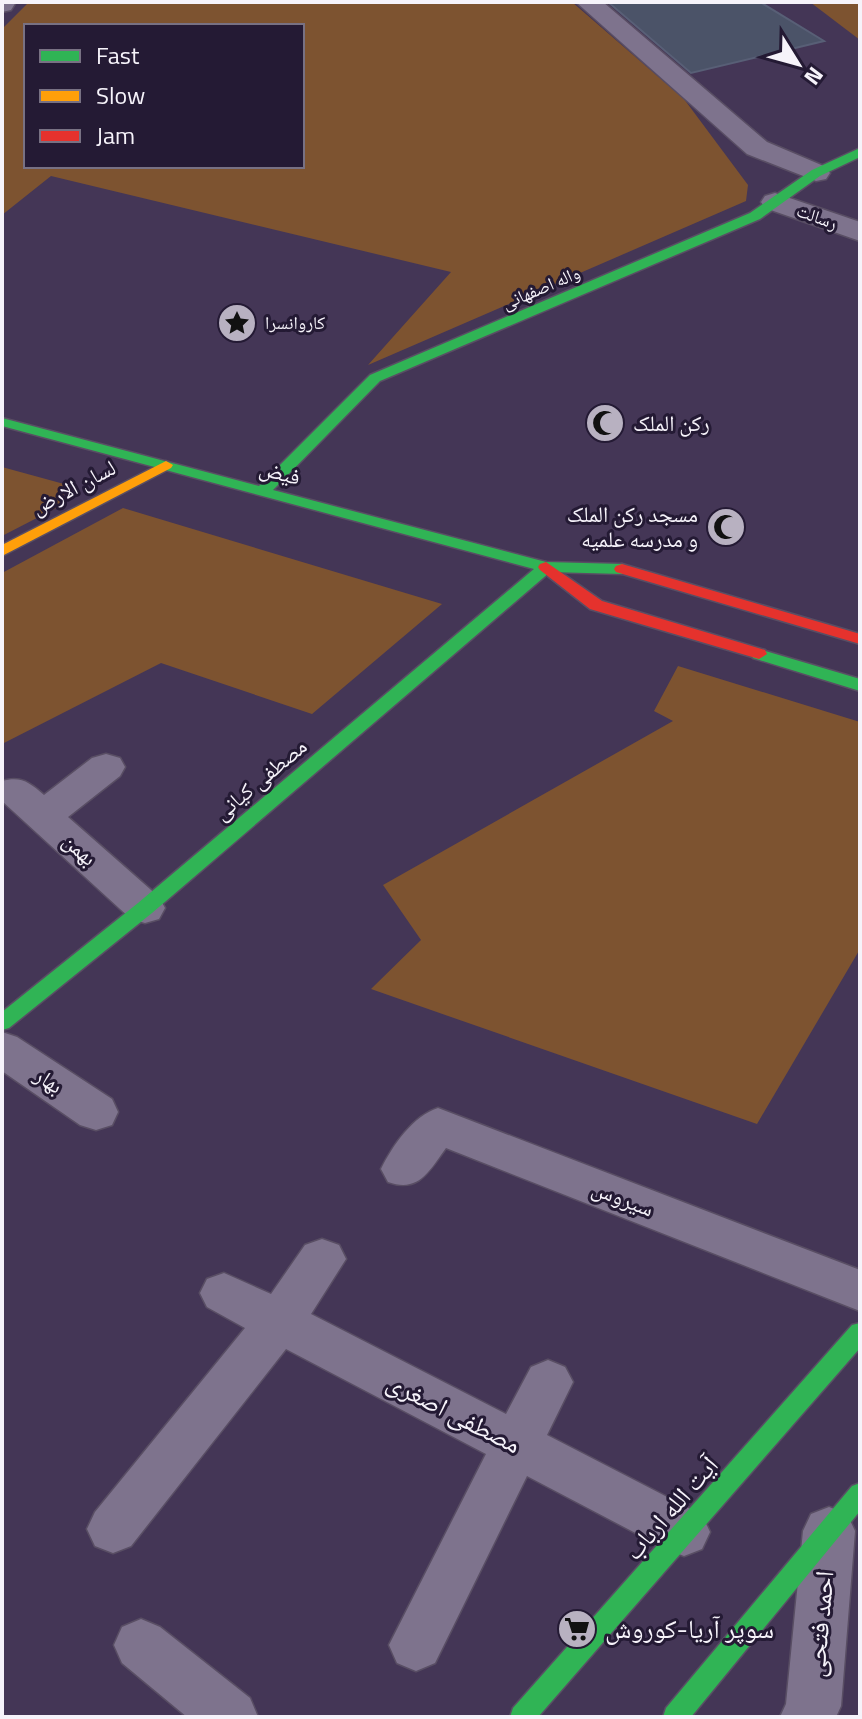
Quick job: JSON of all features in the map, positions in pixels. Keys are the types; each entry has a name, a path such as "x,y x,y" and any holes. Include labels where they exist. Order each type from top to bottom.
{"street":[{"path":"588,2 757,148 816,173"},
{"name":"واله اصفهانی","path":"262,492 375,378 640,268 755,216 816,173 860,152"},
{"name":"رسالت","path":"775,202 860,232"},
{"name":"فیض","path":"2,422 546,567"},
{"name":"لسان الارض","path":"2,551 166,465"},
{"path":"546,567 619,568 860,639"},
{"path":"546,567 596,605 860,685"},
{"name":"مصطفی کیانی","path":"2,1023 145,908 546,567"},
{"name":"بهمن","path":"106,767 29,803 145,908"},
{"name":"بهار","path":"2,1049 96,1112"},
{"name":"سیروس","path":"404,1169 438,1126 860,1291"},
{"path":"113,1529 279,1322 322,1259"},
{"name":"مصطفی اصغری","path":"224,1293 684,1532"},
{"name":"آیت الله ارباب","path":"522,1717 860,1332"},
{"path":"416,1645 548,1382"},
{"path":"675,1717 845,1512"},
{"name":"احمد فتحی","path":"818,1713 845,1512"},
{"path":"141,1645 230,1717"}],"shaded area":[{"path":"29,2 572,2 684,99 748,185 746,201 368,365 451,272 51,176 2,215 2,29"},
{"path":"810,2 860,2 860,40"},
{"path":"2,467 64,484 64,504 2,536"},
{"path":"123,508 442,604 312,714 161,663 2,744 2,573"},
{"path":"678,666 860,722 860,949 757,1124 371,989 421,940 383,885 673,721 654,711"}],"building":[{"path":"608,2 760,2 824,41 691,73"}],"traffic: fast":[{"path":"262,492 375,378 755,216 816,173 860,152"},
{"path":"2,422 546,567 622,569"},
{"path":"2,1023 145,908 546,567"},
{"path":"759,654 860,685"},
{"path":"522,1717 860,1332"},
{"path":"675,1717 860,1494"}],"traffic: slow":[{"path":"2,551 166,465"}],"traffic: jam":[{"path":"546,567 596,605 759,654"},
{"path":"622,569 860,639"}],"place":[{"name":"کاروانسرا","path":"237,323"},
{"name":"رکن الملک","path":"605,423"},
{"name":"مسجد رکن الملک و مدرسه علمیه","path":"726,527"},
{"name":"سوپر آریا-کوروش","path":"577,1629"}]}
